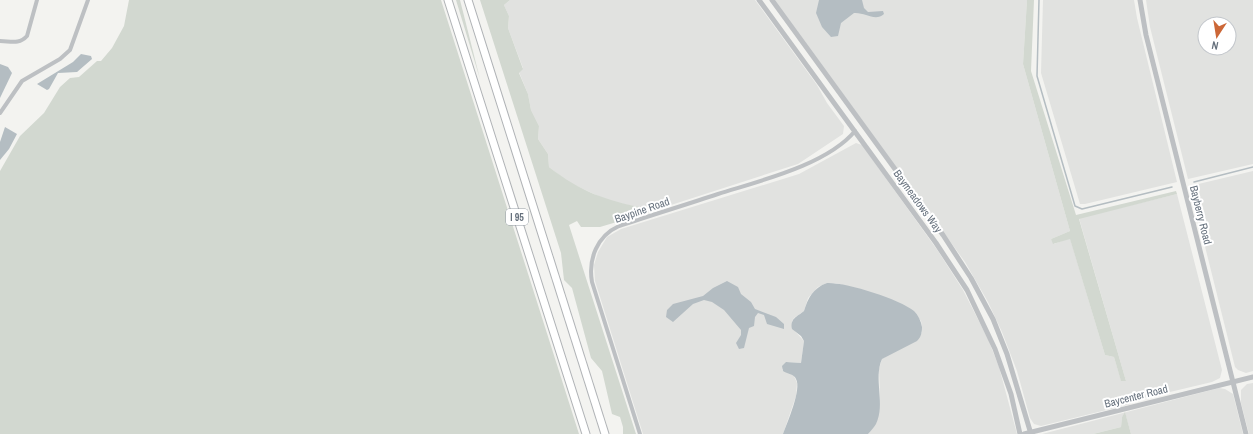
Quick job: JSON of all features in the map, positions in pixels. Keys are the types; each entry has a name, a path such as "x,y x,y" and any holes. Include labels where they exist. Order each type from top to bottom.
{"highway":[{"name":"I 95","path":"448,0 586,434"},
{"name":"I 95","path":"468,0 605,434"}],"street":[{"path":"0,113 22,81 60,59 70,50 88,0"},
{"name":"Baymeadows Way","path":"759,0 948,260 967,290 984,323 1010,394 1020,434"},
{"name":"Baymeadows Way","path":"772,0 943,235 971,278 993,319 1012,366 1031,433"},
{"name":"Bayberry Road","path":"1140,0 1146,35 1246,434"},
{"path":"0,41 20,42 27,36 35,1"},
{"name":"Baypine Road","path":"640,434 592,282 590,268 600,241 609,232 620,226 757,182 798,167 835,148 848,139 855,131"},
{"path":"984,323 993,319"},
{"name":"Baycenter Road","path":"1024,434 1253,377"}],"shaded area":[{"path":"129,0 441,0 579,434 0,434 0,171 20,136 44,113 60,87 70,78 79,77 97,61 101,61 112,48 124,26"},
{"path":"456,0 460,0 480,79"},
{"path":"480,0 510,0 504,5 509,16 508,28 523,69 519,73 528,94 531,110 539,126 538,139 548,154 549,167 572,183 594,194 617,202 644,208 640,215 600,227 581,227 577,221 569,225 636,434 623,434 623,427 620,417 612,414 602,371 591,358 572,288 564,280 561,253"},
{"path":"510,0 755,0 817,85 827,103 844,126 843,134 798,164 640,215 643,208 609,201 568,182 549,167 548,154 538,139 539,126 531,110 528,94 519,72 523,68 508,28 509,16 504,5"},
{"path":"775,0 1027,0 1023,64 1070,231 1051,239 1054,244 1070,238 1105,355 1114,357 1121,380 1126,381 1079,218 1177,194 1222,370 1220,378 1212,382 1132,401 1131,404 1041,426 1034,424 1030,418 1017,371 1002,332 988,302 965,262"},
{"path":"819,0 862,0 864,8 868,12 883,11 884,14 873,17 854,13 841,23 838,36 831,37 822,27 816,13"},
{"path":"1027,0 1034,0 1031,71 1076,215 1176,191 1177,194 1079,219 1126,381 1121,381 1114,357 1105,355 1070,239 1053,244 1051,239 1070,231 1023,64"},
{"path":"1043,0 1134,0 1137,18 1177,182 1080,204 1041,73"},
{"path":"1146,0 1253,0 1253,164 1188,179 1150,27"},
{"path":"81,54 91,56 92,59 77,72 58,73 47,90 37,84 73,62"},
{"path":"0,64 8,67 12,73 0,98"},
{"path":"5,127 17,134 9,149 0,160 0,142"},
{"path":"856,143 862,145 938,251 963,290 988,339 999,367 1017,434 868,434 876,423 878,415 880,397 879,369 882,359 922,333 921,321 910,309 894,301 836,283 827,283 818,287 808,298 804,311 792,321 792,328 804,341 801,363 788,362 782,370 794,376 797,383 796,396 783,434 643,434 595,281 594,265 598,252 607,237 621,229 799,174"},
{"path":"1253,171 1253,371 1246,373 1235,367 1190,186"},
{"path":"727,281 738,287 741,294 751,302 755,309 776,317 784,324 784,329 767,324 764,315 758,313 755,317 754,326 749,328 744,348 739,349 736,343 741,335 741,330 724,310 712,302 704,300 693,304 673,322 666,317 667,310 673,304 703,296 713,288"},
{"path":"827,283 836,283 859,288 907,306 917,314 919,318 922,327 921,335 917,341 882,359 879,375 879,416 876,424 868,434 783,434 796,398 797,384 794,376 783,371 782,366 786,362 801,363 804,341 801,336 792,329 792,322 804,311 809,298 815,291"},
{"path":"1253,383 1253,434 1249,434 1241,403 1241,390 1247,384"},
{"path":"1219,388 1225,389 1233,394 1243,434 1131,434 1125,413 1122,417 1121,427 1093,434 1042,434"},
{"path":"1125,412 1131,434 1093,434 1121,427 1122,417"}],"waterway":[{"path":"1039,0 1037,76 1075,206 1082,209 1172,187"},
{"path":"1194,182 1253,167"}]}
